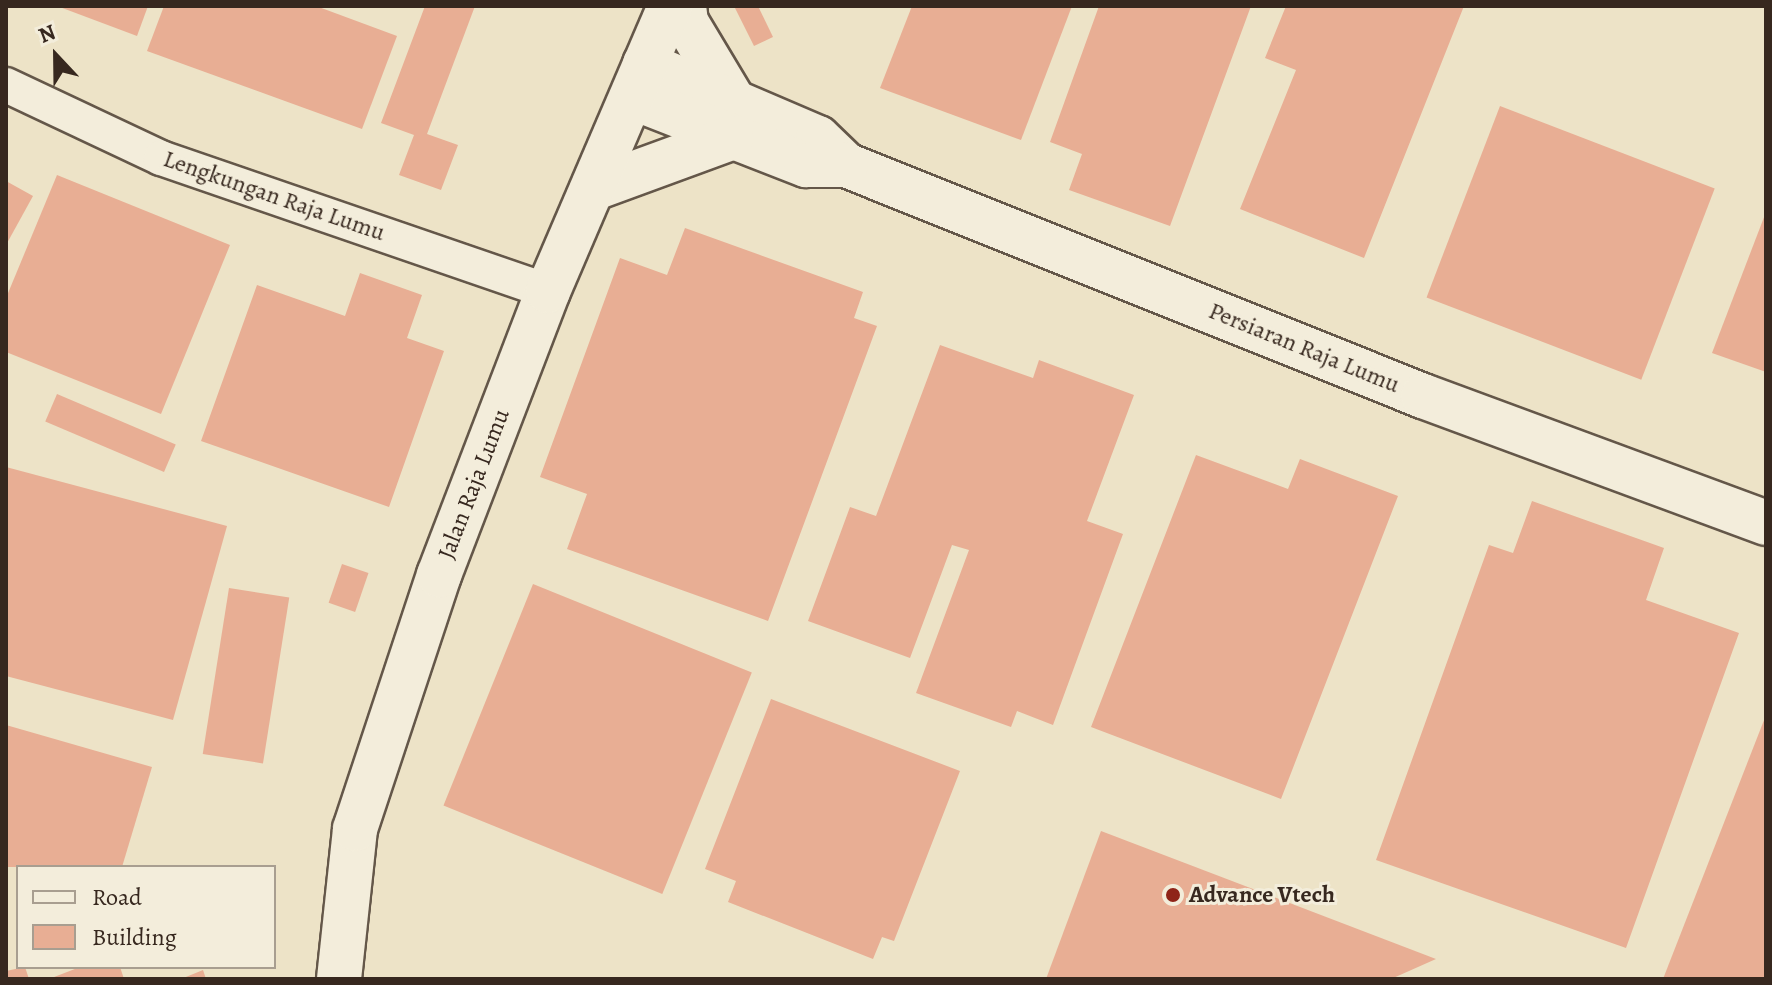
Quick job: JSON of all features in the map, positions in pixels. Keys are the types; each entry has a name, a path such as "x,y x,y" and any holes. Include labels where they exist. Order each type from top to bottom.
{"street":[{"name":"Jalan Raja Lumu","path":"339,979 355,829 439,575 548,291 597,187 670,6"},
{"path":"597,187 733,121 686,22 684,6"},
{"name":"Persiaran Raja Lumu","path":"639,81 733,121 806,165 846,165 1423,396 1766,523"},
{"name":"Lengkungan Raja Lumu","path":"6,85 161,158 548,291"}],"building":[{"path":"57,6 148,6 137,36"},
{"path":"164,6 316,6 397,36 362,129 147,51"},
{"path":"425,6 475,6 427,134 458,145 441,190 399,175 414,135 381,123"},
{"path":"734,6 758,6 773,37 754,46"},
{"path":"912,6 1072,6 1021,140 880,88"},
{"path":"1099,6 1251,6 1170,226 1069,190 1082,154 1050,142"},
{"path":"1286,6 1464,6 1364,258 1240,209 1296,70 1265,58"},
{"path":"1500,106 1715,188 1641,380 1427,297"},
{"path":"57,175 230,245 161,414 6,352 6,298"},
{"path":"6,181 33,196 6,245"},
{"path":"1766,212 1766,372 1712,353"},
{"path":"685,228 863,292 854,318 877,326 768,621 567,549 587,494 540,477 620,258 667,275"},
{"path":"360,273 422,295 407,338 444,351 389,507 201,441 257,285 345,316"},
{"path":"940,345 1033,378 1039,360 1134,395 1087,521 1123,534 1053,725 1017,711 1011,727 916,693 969,550 952,545 910,658 808,621 850,507 876,516"},
{"path":"57,394 176,444 164,472 45,422"},
{"path":"1196,455 1288,489 1300,459 1398,496 1281,799 1091,727"},
{"path":"6,467 227,526 173,720 6,676"},
{"path":"1532,501 1664,548 1646,600 1739,633 1626,948 1376,860 1489,545 1513,553"},
{"path":"342,564 368,573 355,612 329,603"},
{"path":"533,584 752,672 662,894 443,806"},
{"path":"229,588 289,598 263,763 203,754"},
{"path":"771,699 960,771 894,941 882,937 873,959 728,902 736,881 705,869"},
{"path":"1766,715 1766,979 1663,979"},
{"path":"6,725 152,767 123,865 6,867"},
{"name":"Advance Vtech","path":"1101,831 1436,959 1391,979 1046,979"},
{"path":"26,969 29,979 6,979 6,971"},
{"path":"75,969 121,969 124,979 49,979"},
{"path":"203,970 206,979 181,979"}],"place":[{"name":"Advance Vtech","path":"1173,895"}]}
